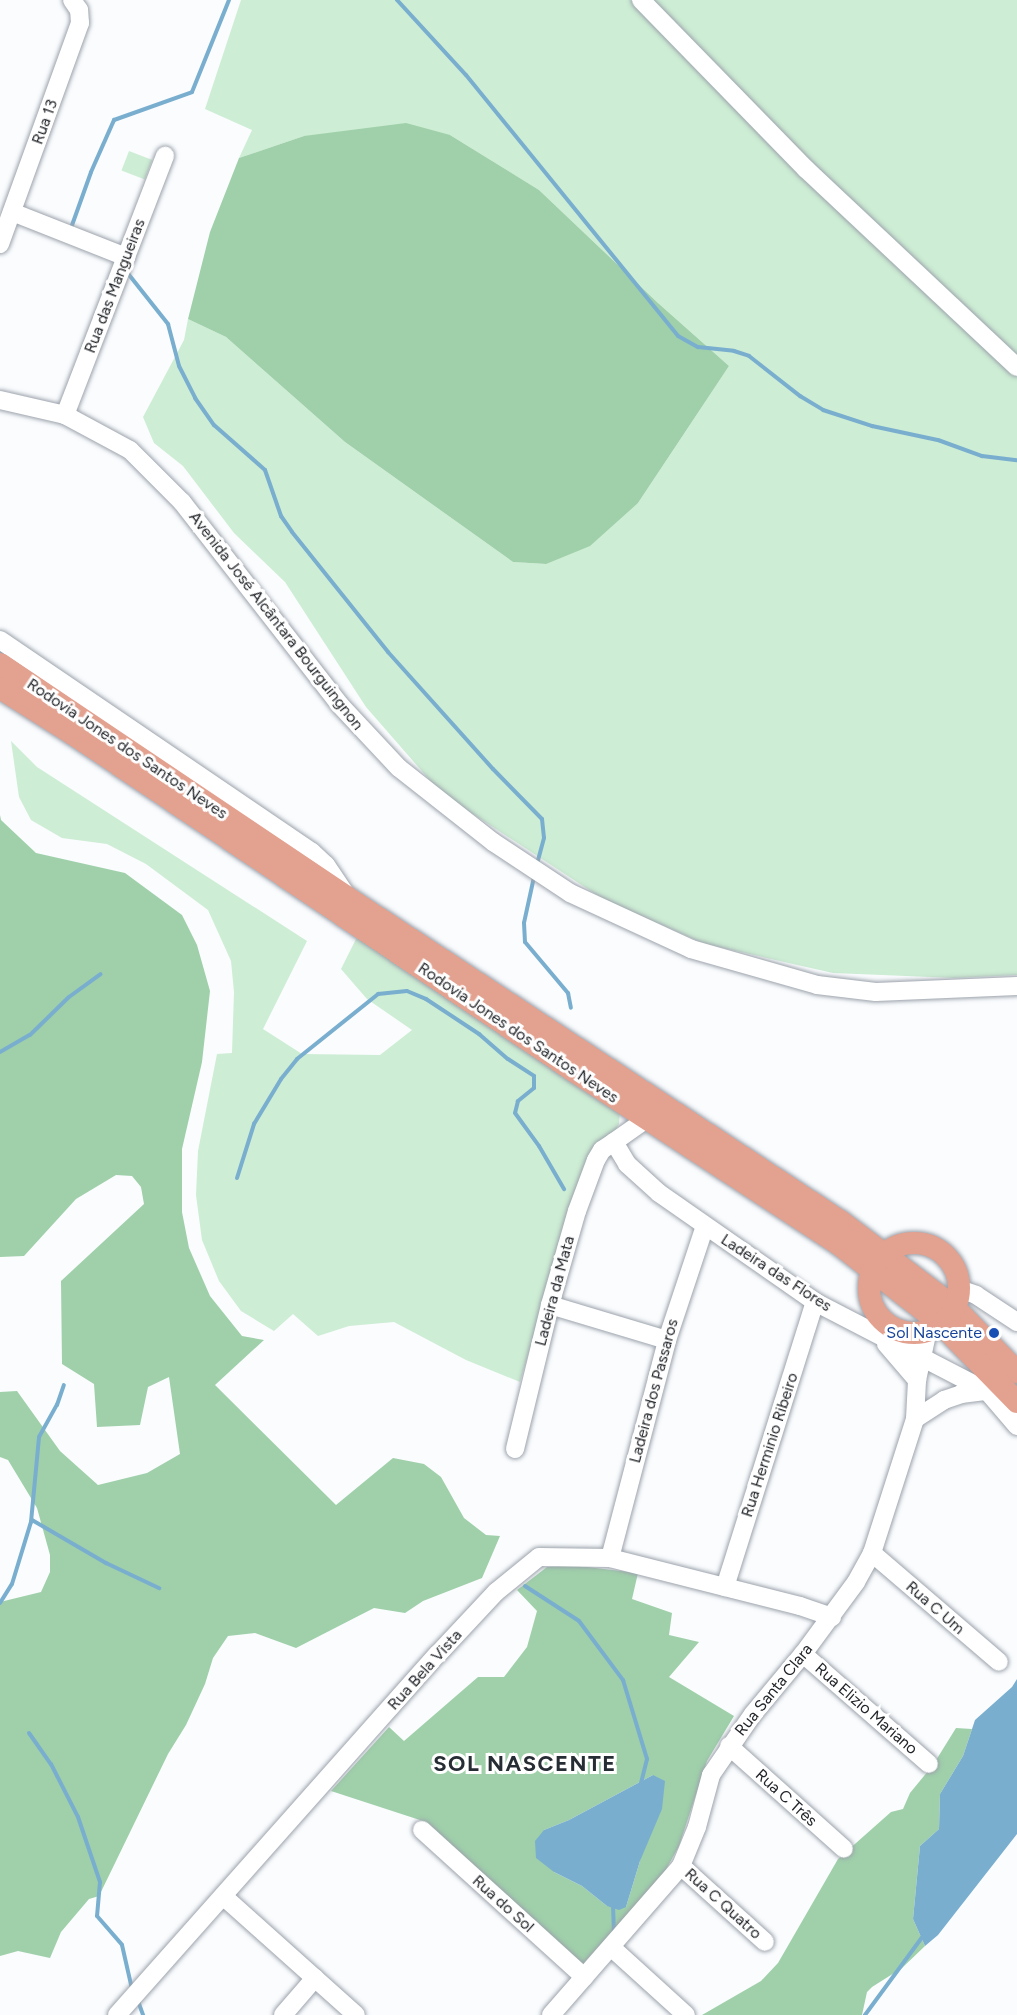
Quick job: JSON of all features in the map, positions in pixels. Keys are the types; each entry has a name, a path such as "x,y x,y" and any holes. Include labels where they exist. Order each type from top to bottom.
{"main road":[{"name":"Rodovia Jones dos Santos Neves","path":"3,674 790,1187 1017,1372"},
{"name":"Rodovia Jones dos Santos Neves","path":"3,674 82,740 840,1245 879,1261"},
{"path":"910,1244 934,1248 952,1265 946,1313 903,1332 881,1328 870,1300 869,1282 879,1261 897,1246 910,1244"},
{"name":"Rodovia Jones dos Santos Neves","path":"946,1313 1017,1402"}],"street":[{"name":"Rua 13","path":"0,244 80,23 79,10 72,0"},
{"path":"640,0 798,162 1017,367"},
{"name":"Rua das Mangueiras","path":"65,416 165,156"},
{"path":"12,212 126,257"},
{"name":"Avenida José Alcântara Bourguingnon","path":"0,400 65,416 130,450 156,474 212,540 340,705 399,768 493,842 570,893 691,950 817,985 876,992 1017,986"},
{"path":"0,642 3,674"},
{"path":"0,642 312,852 326,865 348,898"},
{"path":"614,1142 648,1118"},
{"name":"Ladeira das Flores","path":"614,1142 633,1170 705,1226 815,1302 881,1328 924,1359 987,1391 1017,1426"},
{"name":"Ladeira da Mata","path":"515,1449 550,1305 592,1170 602,1150 614,1142"},
{"name":"Ladeira dos Passaros","path":"610,1558 667,1340 705,1226"},
{"path":"946,1313 976,1295 1014,1320 1017,1299"},
{"name":"Rua Herminio Ribeiro","path":"725,1587 815,1302"},
{"path":"550,1305 667,1340"},
{"name":"Rua Santa Clara","path":"551,2015 681,1866 697,1827 711,1775 729,1746 832,1617 872,1553 915,1419 917,1380 924,1359 946,1313"},
{"path":"881,1328 917,1380"},
{"path":"915,1419 944,1400 961,1394 987,1391"},
{"name":"Rua C Um","path":"872,1553 999,1662"},
{"name":"Rua Bela Vista","path":"117,2015 496,1592 539,1557 610,1558 832,1617"},
{"name":"Rua Elizio Mariano","path":"803,1654 929,1764"},
{"name":"Rua C Três","path":"729,1746 843,1849"},
{"name":"Rua do Sol","path":"422,1830 584,1977"},
{"name":"Rua C Quatro","path":"681,1866 765,1942"},
{"path":"223,1896 356,2015"},
{"path":"610,1947 686,2015"},
{"path":"283,2015 315,1978"}],"green space":[{"path":"241,0 1017,0 1017,975 955,978 833,973 705,944 603,899 441,793 366,707 285,582 234,533 183,466 154,443 143,417 184,340 188,319 226,337 345,442 513,562 545,564 638,503 729,366 658,303 539,190 450,135 304,136 239,158 252,130 205,109"},
{"path":"406,123 450,135 539,190 658,303 729,366 638,503 590,546 546,564 513,562 345,442 226,337 188,319 210,232 239,158 304,136"},
{"path":"129,151 152,160 145,180 121,171"},
{"path":"11,741 37,767 307,941 263,1029 302,1054 380,1055 412,1030 367,999 341,969 358,935 620,1110 619,1124 568,1224 520,1382 466,1360 394,1322 349,1326 318,1336 293,1314 274,1331 241,1311 219,1281 202,1240 196,1195 198,1151 217,1054 232,1053 234,992 231,961 208,910 146,864 107,844 62,838 31,820 19,797"},
{"path":"0,815 1,820 36,853 125,873 182,915 197,945 210,991 202,1062 182,1149 182,1212 189,1248 210,1296 242,1336 264,1340 215,1385 336,1505 393,1458 424,1464 441,1477 464,1518 486,1535 500,1536 482,1578 423,1601 405,1613 374,1608 296,1648 255,1633 228,1636 213,1658 205,1684 186,1725 168,1754 99,1896 89,1899 61,1932 50,1958 18,1951 0,1956 0,1602 41,1592 50,1572 50,1555 37,1508 8,1460 0,1457 0,1392 17,1391 60,1451 98,1485 147,1473 180,1454 169,1377 148,1387 140,1425 97,1427 94,1384 62,1364 61,1281 144,1204 141,1187 132,1176 116,1175 76,1199 24,1256 0,1257"},
{"path":"570,1565 638,1573 632,1599 672,1613 669,1635 699,1642 669,1677 734,1716 707,1761 679,1846 663,1875 582,1965 426,1822 331,1791 389,1727 404,1741 478,1677 504,1677 527,1647 537,1611 517,1590 547,1567","holes":["653,1775 640,1861 626,1907 607,1906 582,1886 554,1872 544,1830 569,1820"]},
{"path":"956,1728 972,1729 963,1756 940,1794 939,1829 920,1846 913,1919 925,1946 902,1968 867,1992 862,2015 702,2015 761,1981 778,1963 838,1859 891,1812 903,1809 910,1793 933,1765"}],"water":[{"path":"1017,1679 1017,1834 938,1935 925,1946 913,1919 920,1846 939,1829 940,1794 963,1756 975,1720 1012,1687"},
{"path":"653,1775 665,1781 662,1809 640,1861 626,1907 619,1910 607,1906 582,1886 554,1872 536,1858 535,1841 544,1830 569,1820"}],"waterway":[{"path":"71,228 91,172 114,120 192,92 229,0"},
{"path":"397,0 466,75 678,336 698,347 734,351 749,356 800,396 823,410 872,426 938,440 982,456 1017,460"},
{"path":"126,271 168,324 179,366 195,398 214,425 265,470 281,516 292,532 388,652 493,769 542,819 544,838 537,864"},
{"path":"534,877 524,923 525,942 568,993 571,1008"},
{"path":"0,1052 30,1035 69,997 101,974"},
{"path":"237,1178 254,1124 281,1079 297,1059 378,994 407,991 426,999 479,1034 508,1059 534,1076 534,1088 518,1101 515,1113 539,1146 564,1189"},
{"path":"0,1603 12,1584 31,1522 39,1437 57,1405 64,1385"},
{"path":"32,1520 106,1563 159,1588"},
{"path":"525,1586 579,1621 623,1680 647,1759 641,1783"},
{"path":"29,1733 51,1764 78,1817 100,1882 97,1916 122,1945 132,1989"},
{"path":"613,1905 614,1933"},
{"path":"865,2015 923,1936"},
{"path":"138,2001 143,2015"}],"place":[{"name":"Sol Nascente","path":"994,1333"}],"district":[{"name":"SOL NASCENTE","path":"525,1764"}]}
